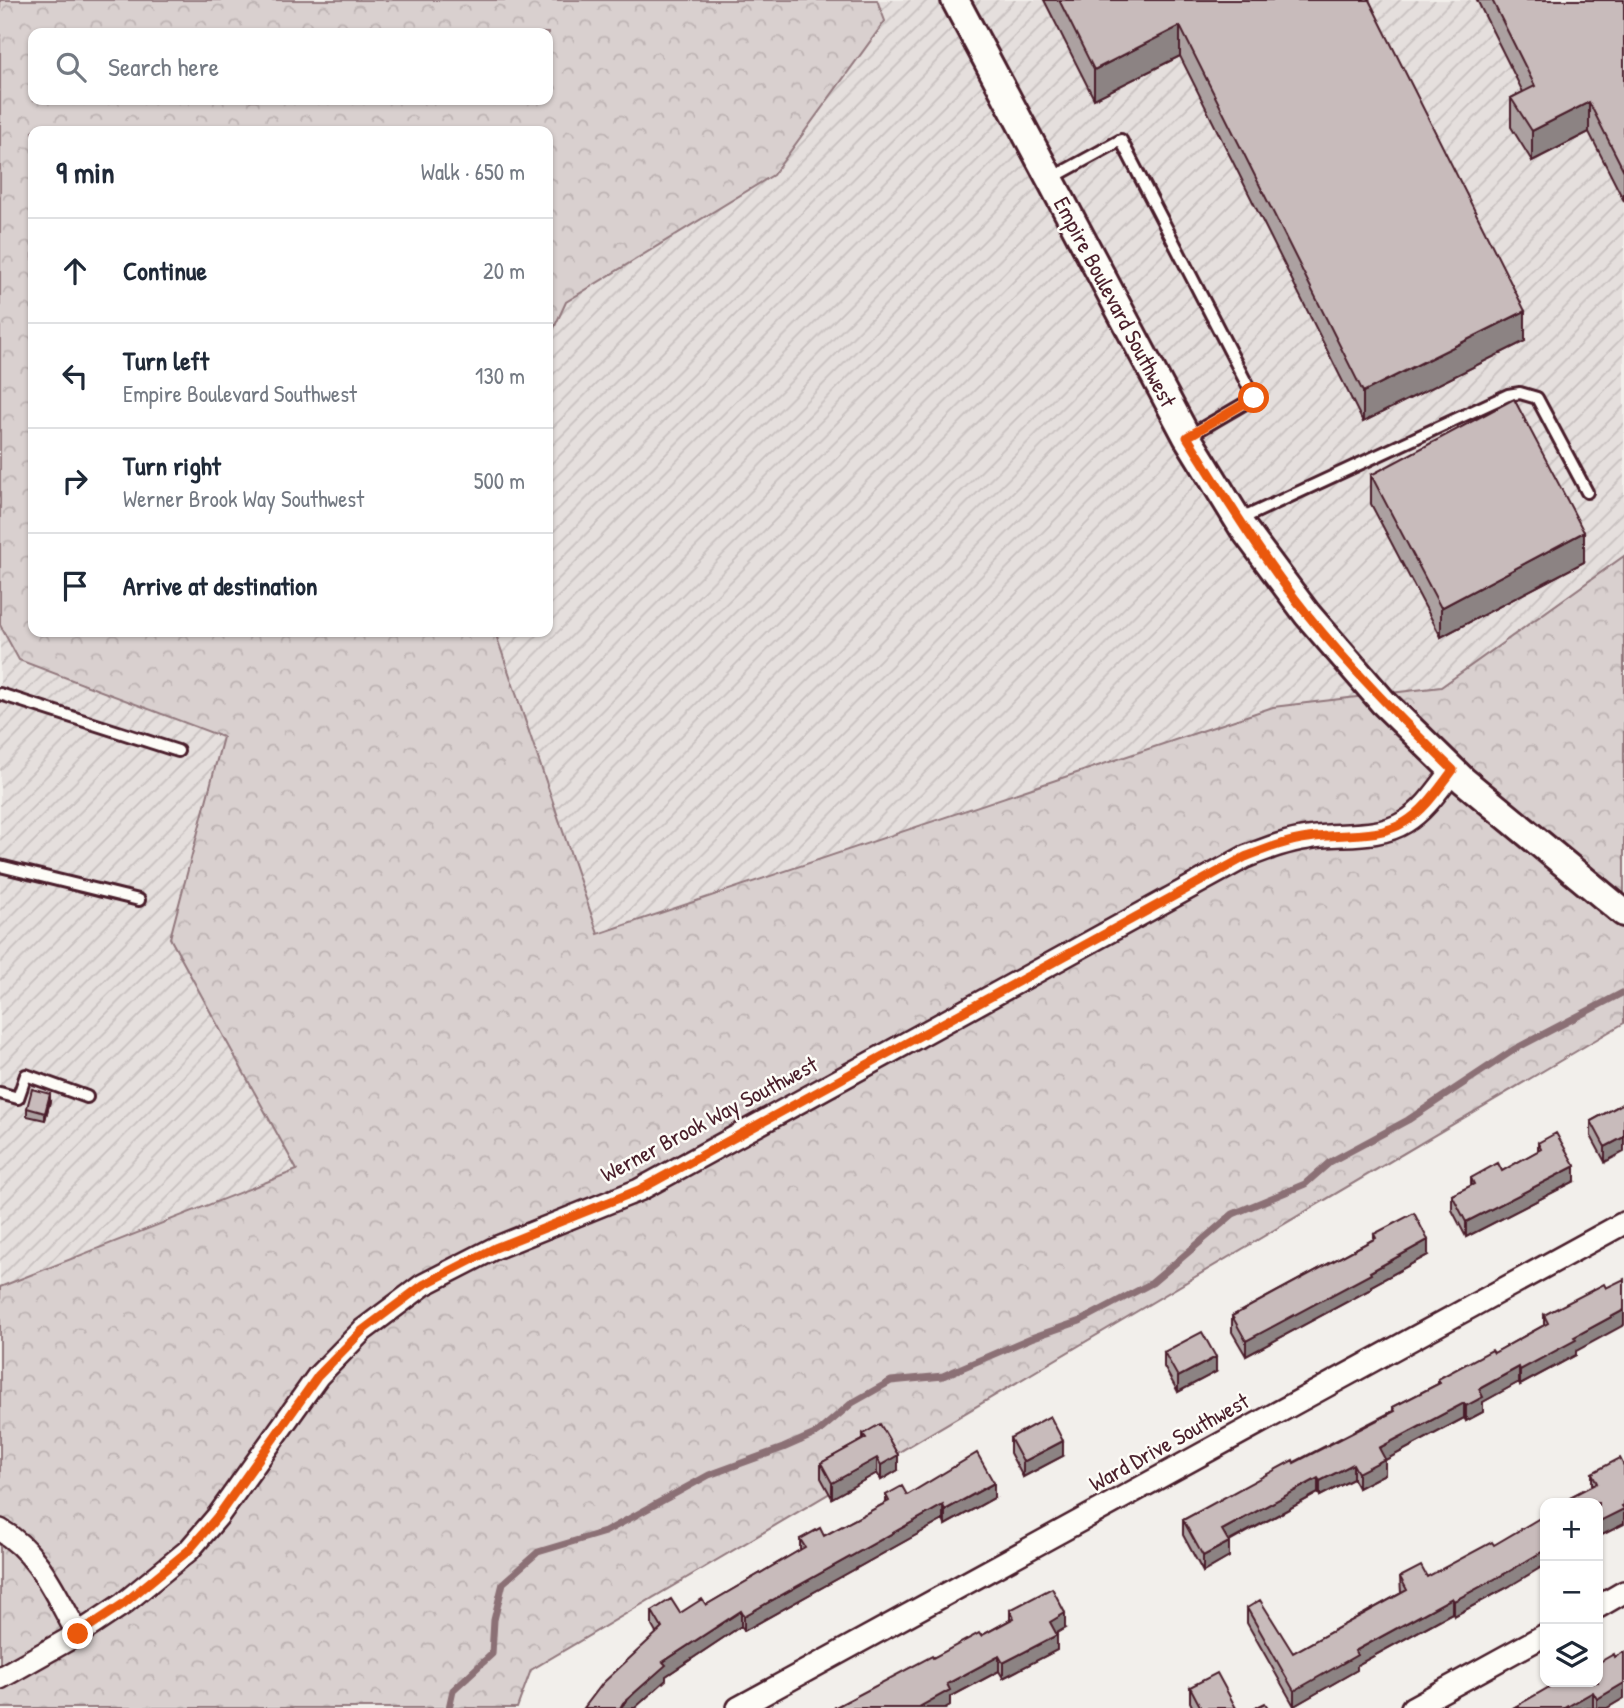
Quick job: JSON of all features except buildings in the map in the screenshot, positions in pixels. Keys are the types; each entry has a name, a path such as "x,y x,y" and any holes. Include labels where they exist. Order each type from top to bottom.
{"street":[{"name":"Empire Boulevard Southwest","path":"954,0 1187,437 1238,520 1307,614 1383,702 1453,770 1624,913"},
{"name":"Werner Brook Way Southwest","path":"0,1678 78,1634 123,1604 189,1550 218,1516 318,1376 363,1330 423,1285 495,1248 639,1190 1245,857 1310,837 1380,832 1404,823 1420,810 1453,770"},
{"name":"Ward Drive Southwest","path":"738,1708 1624,1223"},
{"path":"0,1530 17,1539 35,1559 78,1634"},
{"path":"1603,1604 1624,1592"},
{"path":"1412,1708 1540,1638"}],"lane":[{"path":"1050,179 1121,140 1254,398 1187,437"},
{"path":"1238,520 1508,394 1520,393 1536,398 1587,492"},
{"path":"0,694 177,751"},
{"path":"0,866 139,900"},
{"path":"0,1094 18,1098 26,1075 87,1097"}],"shaded area":[{"path":"877,0 1624,0 1624,556 1441,687 1272,707 598,935 497,637 553,637 553,330 566,302 773,175 885,21"},
{"path":"0,625 19,660 224,737 170,938 297,1170 0,1287"}],"green space":[{"path":"0,0 877,0 885,21 773,175 566,302 553,330 553,126 28,126 28,637 497,637 598,934 1273,707 1441,687 1624,556 1624,1023 531,1670 517,1708 0,1708 0,1287 297,1170 170,938 223,737 19,660 0,625"}],"waterway":[{"path":"449,1708 453,1690 492,1654 494,1620 503,1583 538,1552 605,1532 709,1475 817,1433 852,1403 891,1381 943,1376 1031,1338 1080,1321 1152,1283 1233,1214 1305,1184 1330,1162 1408,1120 1515,1049 1624,992"}],"route":[{"path":"78,1634 123,1604 189,1550 218,1516 318,1376 363,1330 423,1285 495,1248 639,1190 1245,857 1277,844 1310,837 1380,832 1404,823 1420,810 1453,770 1383,702 1307,614 1243,528 1187,437 1254,398"}]}
